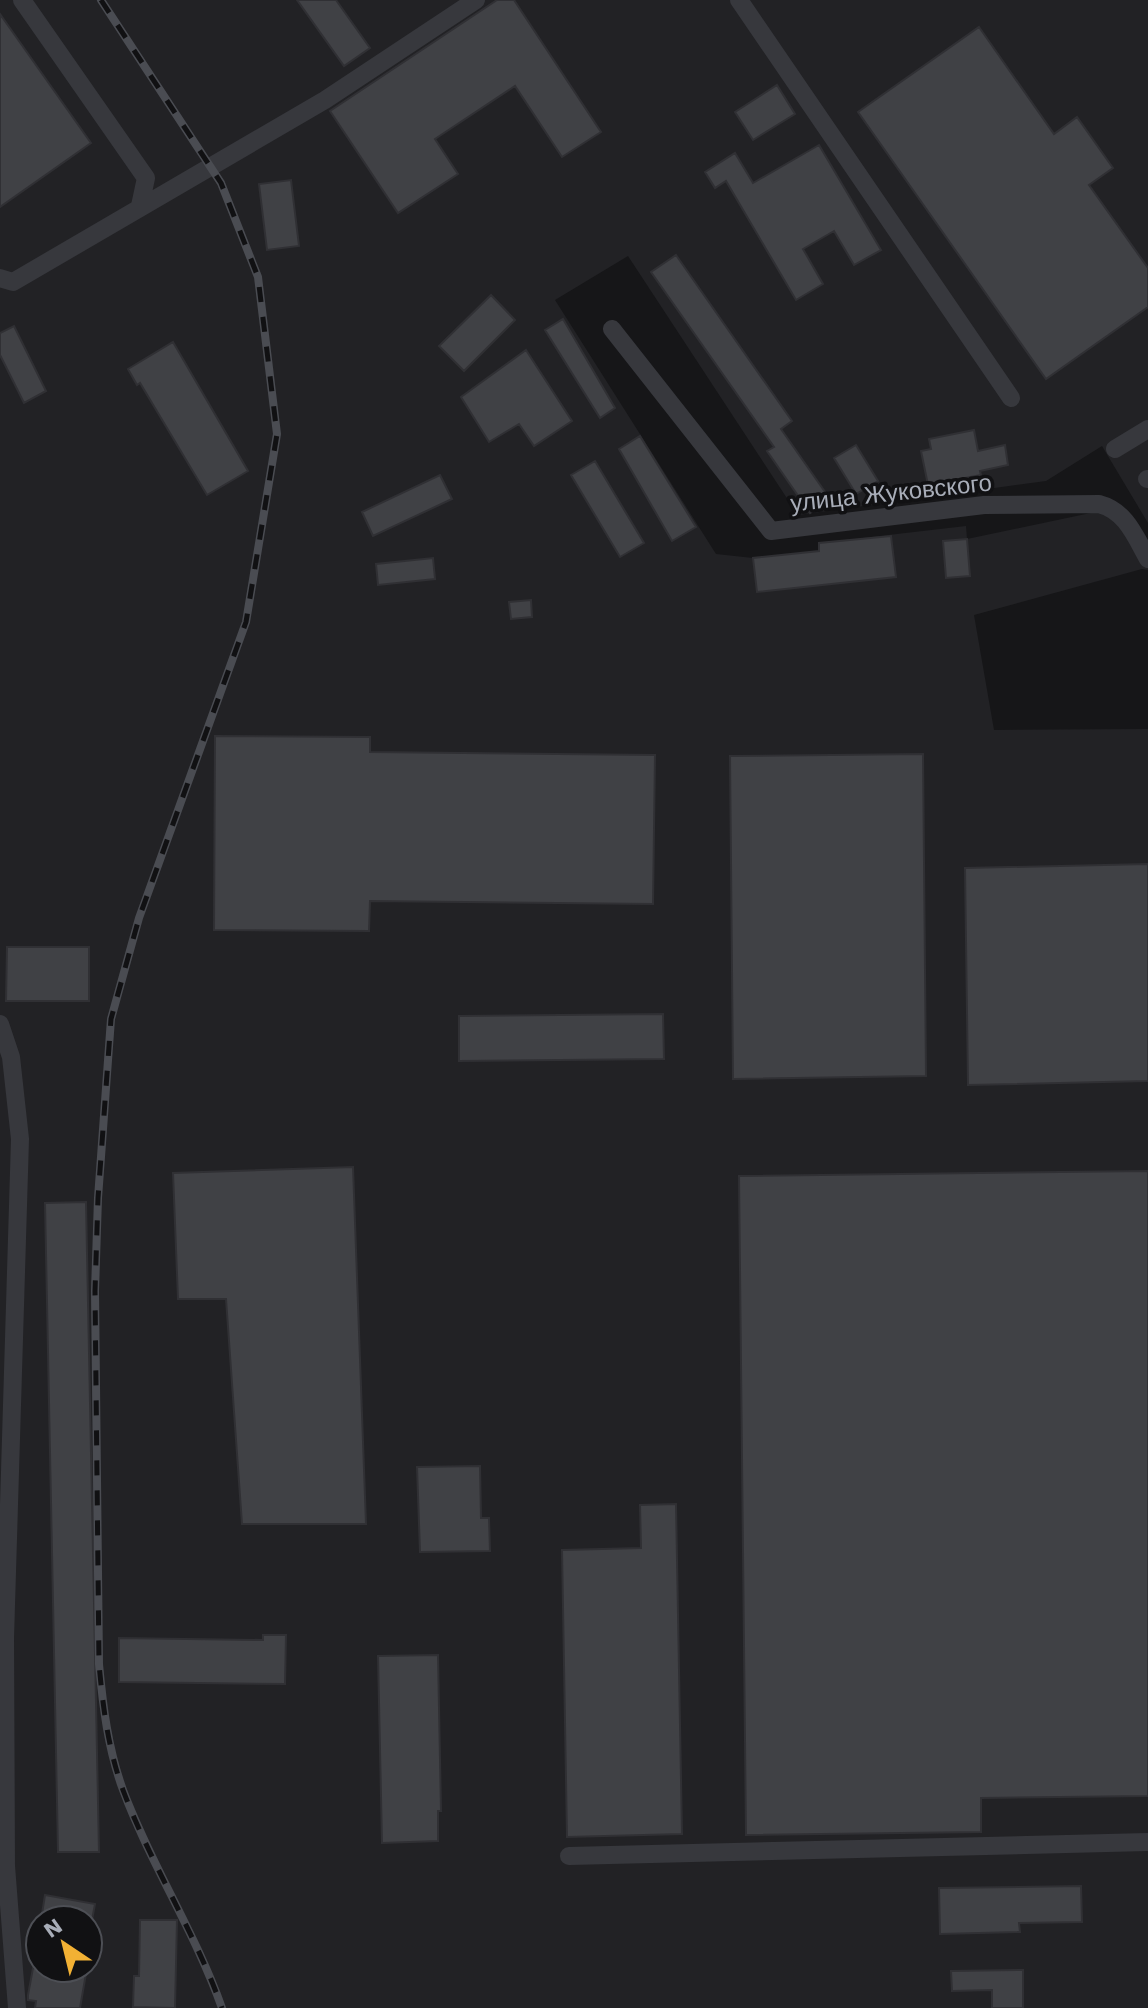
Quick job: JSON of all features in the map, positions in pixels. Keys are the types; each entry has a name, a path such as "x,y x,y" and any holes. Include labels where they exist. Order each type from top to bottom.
{"street":[{"path":"22,0 146,178 140,206"},
{"path":"0,278 13,282 325,100 476,0"},
{"path":"739,0 1011,398"},
{"name":"улица Жуковского","path":"612,329 771,531 984,505 1099,504 1115,508 1148,559"},
{"path":"1115,449 1148,429"},
{"path":"0,1024 11,1057 20,1139 5,1638 6,1866 17,2008"},
{"path":"569,1856 1148,1842"}],"shaded area":[{"path":"0,0 1148,0 1148,523 1102,446 1046,481 798,515 628,256 555,300 716,554 753,558 819,551 819,543 966,526 967,539 1100,511 1109,512 1148,565 1148,570 1142,569 974,615 994,730 1148,729 1148,2008 0,2008"}],"building":[{"path":"297,0 336,0 370,48 344,66"},
{"path":"497,0 514,0 601,132 562,157 515,86 435,139 458,174 398,213 330,111"},
{"path":"0,14 91,143 0,207"},
{"path":"979,27 1054,134 1077,117 1113,168 1089,185 1148,268 1148,307 1046,379 858,112"},
{"path":"777,85 795,114 753,140 735,112"},
{"path":"819,145 881,250 854,265 834,231 803,249 823,284 796,300 726,181 715,188 705,172 735,153 753,183"},
{"path":"291,180 299,246 267,250 259,184"},
{"path":"676,255 792,421 781,429 830,499 810,513 767,451 774,447 651,272"},
{"path":"491,295 515,320 464,371 439,346"},
{"path":"563,319 615,408 600,418 545,330"},
{"path":"14,326 46,391 24,403 0,355 0,333"},
{"path":"173,342 248,471 207,495 140,383 137,385 128,369"},
{"path":"526,350 572,421 534,446 519,424 489,442 461,397"},
{"path":"974,430 978,451 1005,445 1008,465 980,471 981,475 928,485 921,451 931,449 929,439"},
{"path":"640,436 696,527 672,541 619,449"},
{"path":"856,445 878,481 856,494 834,458"},
{"path":"595,461 644,543 620,557 571,475"},
{"path":"440,475 452,499 373,536 362,512"},
{"path":"891,536 896,577 757,592 753,558 819,551 819,543"},
{"path":"967,539 970,576 946,578 943,541"},
{"path":"433,558 435,579 378,585 376,564"},
{"path":"531,600 532,617 511,619 509,602"},
{"path":"215,736 370,737 370,752 655,755 653,904 370,901 369,931 214,930"},
{"path":"923,754 926,1076 733,1079 730,756"},
{"path":"1148,864 1148,1081 968,1085 965,868"},
{"path":"7,947 89,947 89,1001 6,1001"},
{"path":"663,1014 664,1059 459,1061 459,1016"},
{"path":"353,1167 366,1524 242,1524 226,1299 178,1299 173,1173"},
{"path":"1148,1171 1148,1796 981,1798 981,1832 746,1835 739,1176"},
{"path":"86,1202 99,1852 58,1852 45,1203"},
{"path":"480,1466 481,1518 489,1518 490,1551 420,1552 417,1467"},
{"path":"676,1504 682,1834 567,1837 562,1550 641,1548 640,1505"},
{"path":"263,1635 286,1635 285,1684 119,1682 119,1638 263,1640"},
{"path":"438,1655 441,1811 438,1811 438,1841 382,1843 378,1656"},
{"path":"1081,1886 1082,1922 1019,1923 1020,1932 940,1934 939,1888"},
{"path":"45,1895 95,1904 44,1904"},
{"path":"140,1920 177,1920 175,2008 133,2007 134,1976 139,1976"},
{"path":"1023,1970 1023,2008 992,2008 992,1990 952,1991 951,1971"},
{"path":"30,1984 84,1984 80,2008 35,2008 36,2001 28,2000"}],"railway":[{"path":"101,0 221,183 258,277 277,434 246,622 139,918 111,1019 98,1198 95,1291 99,1664 104,1712 113,1759 134,1818 199,1952 222,2008"}]}
